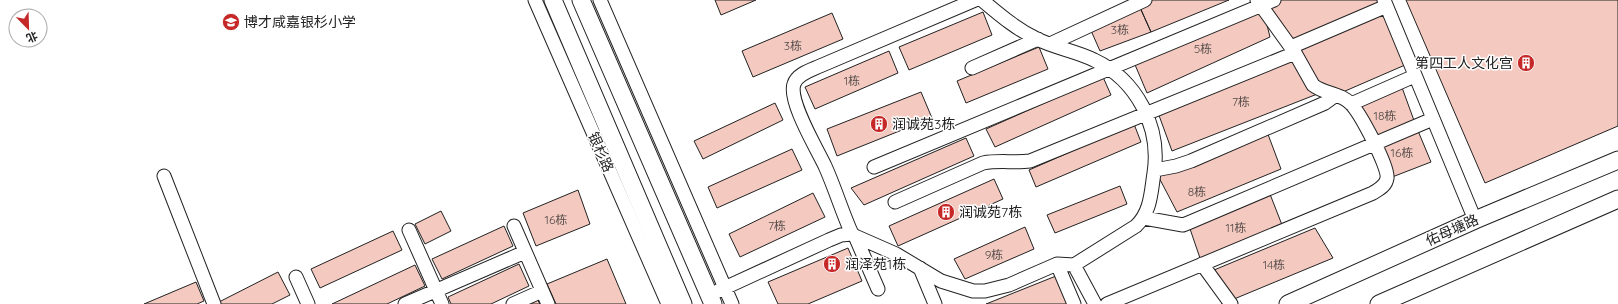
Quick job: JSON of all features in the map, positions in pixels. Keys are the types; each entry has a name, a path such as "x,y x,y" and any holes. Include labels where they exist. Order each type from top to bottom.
{"main road":[{"name":"银杉路","path":"552,0 684,304"},
{"path":"581,0 711,300"},
{"name":"佑母塘路","path":"1288,304 1475,220 1618,160"},
{"path":"1378,304 1618,199"}],"street":[{"name":"银杉路","path":"535,0 668,304"},
{"path":"600,0 732,304"},
{"path":"878,289 853,235 825,166 807,130 792,90 796,79 820,66 975,0"},
{"path":"711,300 725,288 835,237 853,235 879,246 941,281 973,291 985,291 1009,284 1057,264 1074,265 1136,226 1144,218 1151,196 1155,145 1153,130 1147,114 1136,95 1111,69 1094,60 1038,39 1007,22 982,0"},
{"path":"1050,44 1145,0"},
{"path":"874,167 1111,69 1264,2 1313,84 1317,88 1336,95 1352,104 1374,142 1387,173 1387,179 1379,189 1107,304"},
{"path":"896,202 983,163 997,161 1016,163 1030,161 1147,114 1293,50 1383,4 1475,220"},
{"path":"972,68 1038,39"},
{"path":"1352,104 1410,78"},
{"path":"1154,170 1176,166 1191,160 1325,103 1336,95"},
{"path":"1144,218 1183,225 1374,142 1428,121"},
{"path":"164,176 214,304"},
{"path":"514,226 548,304"},
{"path":"409,230 442,304"},
{"path":"405,304 525,252"},
{"path":"1057,264 1074,304"},
{"path":"1202,264 1231,304"},
{"path":"1074,265 1095,304"},
{"path":"920,268 935,304"},
{"path":"296,277 308,304"},
{"path":"513,304 542,291"}],"building":[{"path":"715,0 756,0 721,15"},
{"path":"1145,0 1229,0 1151,32 1138,3"},
{"path":"1274,0 1378,0 1382,8 1291,47 1262,5"},
{"name":"第四工人文化宫","path":"1406,0 1618,0 1618,126 1485,183"},
{"path":"1138,3 1151,32 1100,51 1089,26"},
{"path":"1262,5 1270,37 1147,93 1133,60"},
{"path":"1382,8 1405,65 1336,95 1313,85 1295,53"},
{"path":"983,12 992,35 909,70 899,47"},
{"path":"832,13 843,39 753,77 742,51"},
{"path":"1039,47 1048,69 966,103 957,81"},
{"path":"889,51 898,73 815,109 805,87"},
{"path":"1295,53 1325,91 1172,151 1157,110"},
{"path":"1103,77 1111,95 995,147 986,129"},
{"path":"1400,82 1416,126 1374,142 1351,104"},
{"name":"润诚苑3栋","path":"921,92 932,118 837,156 827,129"},
{"path":"775,103 783,120 703,159 694,141"},
{"path":"1134,124 1141,142 1036,187 1029,170"},
{"path":"1416,126 1431,162 1387,179 1374,142"},
{"path":"1266,129 1281,169 1177,212 1155,170"},
{"path":"966,138 974,156 864,205 851,188"},
{"path":"792,149 802,170 717,208 708,187"},
{"name":"润诚苑7栋","path":"994,179 1003,199 898,246 889,226"},
{"path":"1120,186 1127,204 1055,233 1047,215"},
{"path":"1268,189 1284,230 1202,264 1188,223"},
{"path":"578,190 590,224 536,246 523,213"},
{"path":"813,193 825,217 740,257 729,234"},
{"path":"441,211 451,231 425,244 415,224"},
{"path":"504,226 513,246 442,279 432,259"},
{"path":"1025,227 1034,249 965,279 954,259"},
{"path":"1315,228 1333,258 1222,304 1214,270"},
{"path":"393,231 402,250 320,288 311,269"},
{"name":"润泽苑1栋","path":"848,248 862,281 808,304 778,304 768,282"},
{"path":"607,259 626,304 556,304 547,284"},
{"path":"519,264 529,286 491,304 451,304 448,297"},
{"path":"415,265 425,286 387,304 332,304"},
{"path":"278,272 290,295 272,304 220,304 219,302"},
{"path":"1061,274 1074,304 986,304"},
{"path":"196,282 204,301 197,304 144,304"},
{"path":"537,299 540,304 528,304"}],"place":[{"name":"博才咸嘉银杉小学","path":"231,22"},
{"name":"第四工人文化宫","path":"1526,63"},
{"name":"润诚苑3栋","path":"879,124"},
{"name":"润诚苑7栋","path":"946,212"},
{"name":"润泽苑1栋","path":"832,264"}]}
